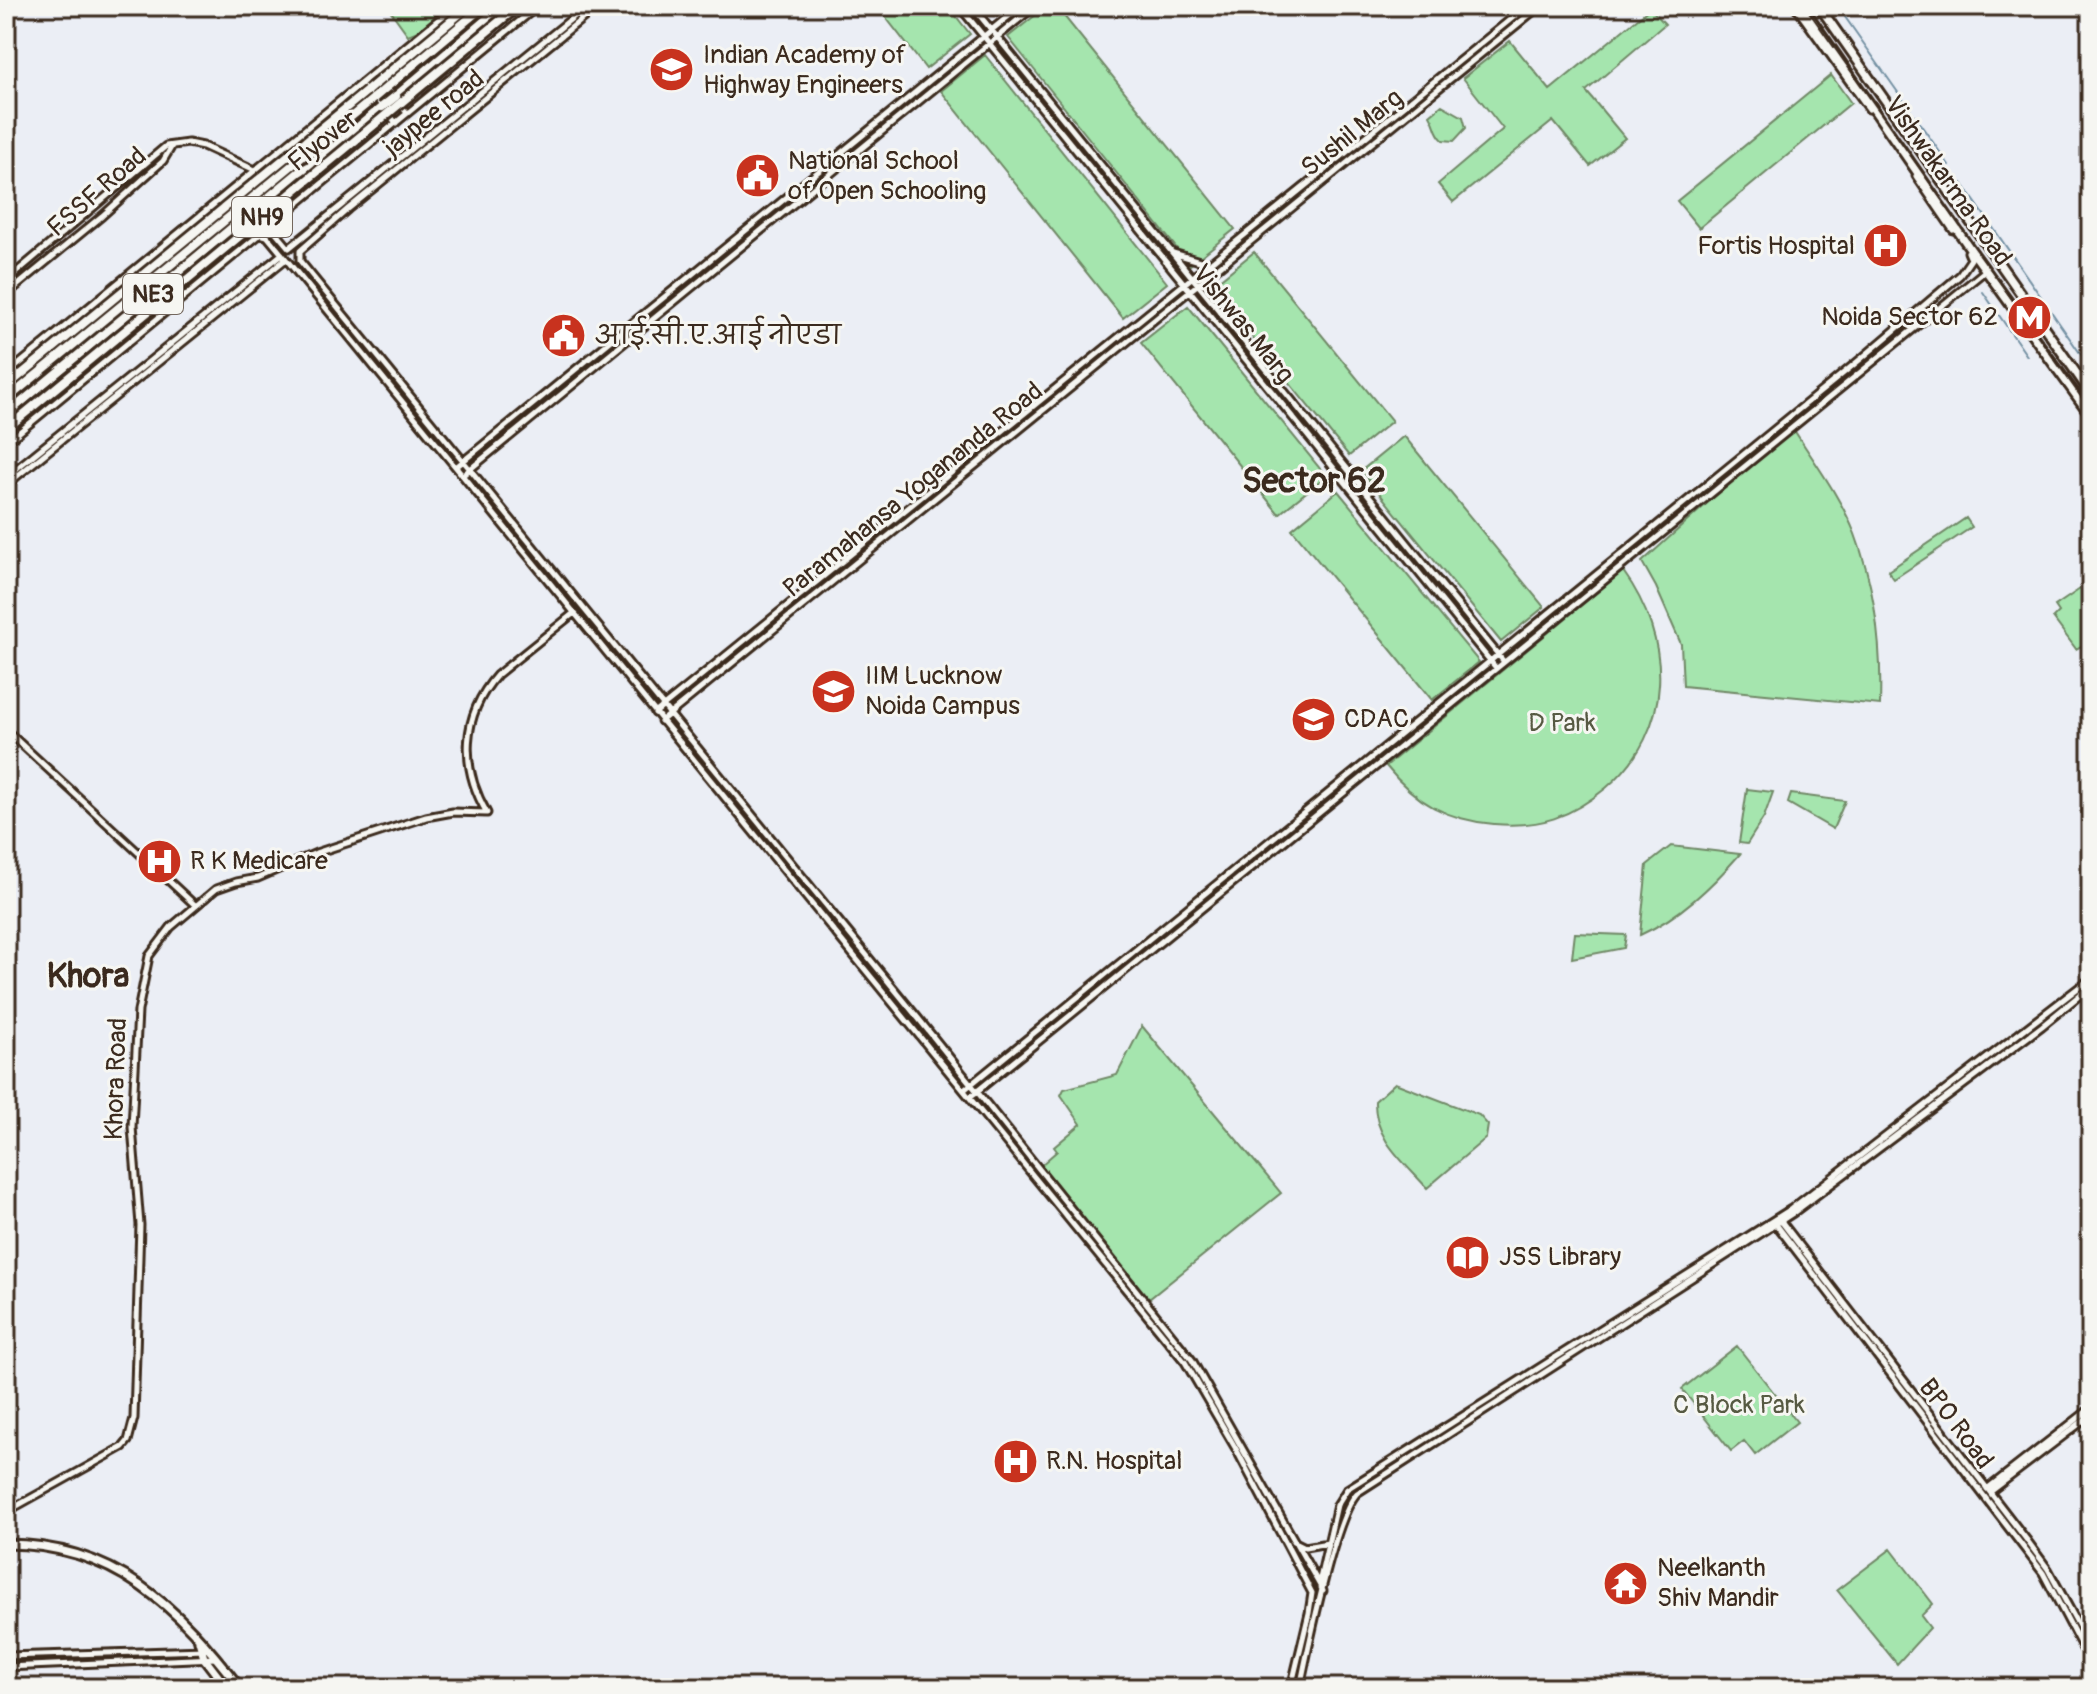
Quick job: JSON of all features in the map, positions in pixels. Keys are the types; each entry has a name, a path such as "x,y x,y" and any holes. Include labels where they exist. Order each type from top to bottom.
{"highway":[{"path":"6,387 469,6"},
{"name":"NE3","path":"6,400 484,6"},
{"name":"NE3","path":"6,415 502,6"},
{"name":"Flyover","path":"6,429 518,6"}],"main road":[{"name":"Vishwakarma Road","path":"1802,6 1910,164 2091,416"},
{"name":"Vishwakarma Road","path":"1819,6 2091,394"},
{"path":"1873,107 1881,104 1883,98"},
{"path":"1880,118 1885,110 1891,110"},
{"path":"6,1544 54,1546 108,1566 141,1585 175,1612 240,1688"},
{"path":"199,1641 202,1654 227,1688"}],"street":[{"path":"6,375 455,6"},
{"path":"6,443 538,6"},
{"path":"273,223 274,230 289,248 358,196 587,6"},
{"name":"jaypee road","path":"462,462 298,256 358,196 598,6"},
{"name":"Vishwas Marg","path":"959,6 1496,668"},
{"name":"Vishwas Marg","path":"972,6 1504,662"},
{"path":"456,467 1021,6"},
{"path":"463,475 1035,6"},
{"name":"Sushil Marg","path":"1185,284 1527,6"},
{"name":"Sushil Marg","path":"1190,291 1540,6"},
{"path":"964,1090 1862,358 1966,269 1971,256 1821,37 1795,6"},
{"path":"374,73 407,113"},
{"path":"363,82 396,123"},
{"name":"FSSF Road","path":"6,281 166,146 188,143 203,146 255,170"},
{"name":"FSSF Road","path":"6,295 162,162 172,146"},
{"path":"88,213 94,222"},
{"path":"260,234 267,236 284,256 1185,1362 1236,1449 1312,1593 1291,1688 1299,1688 1347,1506 1357,1493 1777,1221 2042,1026 2091,986"},
{"path":"1173,253 1210,264"},
{"path":"8,479 284,256"},
{"path":"970,1097 1986,270"},
{"name":"Paramahansa Yogananda Road","path":"655,713 1185,284"},
{"name":"Paramahansa Yogananda Road","path":"661,721 1190,291"},
{"path":"462,462 1192,1360 1323,1591"},
{"name":"Khora Road","path":"6,1512 110,1456 128,1441 134,1418 140,1225 132,1127 139,1002 149,956 164,934 216,889 267,875 316,853 412,821 453,812 487,813 475,787 467,750 467,735 474,709 497,675 574,613"},
{"path":"6,730 196,906"},
{"path":"765,847 773,841"},
{"path":"1319,1584 1337,1505 1341,1495 1353,1485 1777,1221 2091,978"},
{"name":"BPO Road","path":"1777,1221 2048,1569 2091,1648"},
{"path":"1987,1492 2091,1408"},
{"path":"1987,1492 2091,1415"},
{"name":"BPO Road","path":"1987,1492 2043,1573 2091,1664"},
{"path":"1292,1540 1305,1547 1328,1543"},
{"path":"6,1667 114,1662 202,1654 210,1650"},
{"path":"114,1653 114,1662"},
{"path":"6,1656 114,1653 202,1654 217,1658"}],"green space":[{"path":"387,6 447,6 418,31 408,35"},
{"path":"877,6 948,6 970,34 926,69"},
{"path":"1047,6 1056,6 1235,229 1190,265 1008,37"},
{"path":"1650,8 1665,24 1586,91 1625,138 1590,166 1553,121 1453,202 1438,184 1503,129 1463,78 1510,41 1550,90"},
{"path":"985,55 1167,283 1123,318 941,91"},
{"path":"1831,75 1851,103 1699,228 1677,201"},
{"path":"1442,105 1463,117 1466,128 1454,141 1440,137 1430,115"},
{"path":"1254,252 1392,421 1349,456 1211,287"},
{"path":"1188,306 1326,476 1279,514 1141,343"},
{"path":"1792,427 1842,506 1862,555 1876,618 1880,705 1683,686 1681,644 1642,562"},
{"path":"1404,436 1544,607 1501,642 1361,471"},
{"path":"1338,491 1479,662 1432,700 1292,529"},
{"path":"1966,518 1972,527 1894,579 1888,571"},
{"name":"D Park","path":"1623,571 1651,626 1658,655 1659,684 1655,712 1645,739 1629,765 1606,788 1567,813 1540,822 1511,825 1477,822 1447,814 1421,800 1397,779 1386,766"},
{"path":"2083,587 2091,598 2091,641 2076,649 2053,618 2059,612 2055,606"},
{"path":"1747,789 1773,792 1764,817 1747,844 1739,843"},
{"path":"1791,794 1845,801 1833,829 1788,803"},
{"path":"1671,846 1740,854 1694,900 1640,935 1647,865"},
{"path":"1575,933 1626,935 1624,948 1572,958"},
{"path":"1142,1026 1281,1193 1149,1299 1041,1165 1057,1151 1054,1147 1081,1124 1061,1095 1064,1089 1117,1075"},
{"path":"1395,1083 1479,1115 1488,1125 1486,1138 1427,1188 1392,1149 1379,1127 1375,1101"},
{"name":"C Block Park","path":"1737,1346 1797,1422 1755,1455 1744,1441 1731,1451 1682,1389"},
{"path":"1891,1549 1933,1604 1921,1616 1930,1628 1897,1664 1837,1590"}],"waterway":[{"path":"1845,17 1949,165"},
{"path":"1962,183 2091,369"},
{"path":"1983,292 2027,356"}],"railway":[{"path":"1805,6 2091,411"}],"place":[{"name":"Indian Academy of Highway Engineers","path":"672,70"},
{"name":"National School of Open Schooling","path":"757,176"},
{"name":"Fortis Hospital","path":"1886,246"},
{"name":"Noida Sector 62","path":"2029,317"},
{"name":"आई.सी.ए.आई नोएडा","path":"564,336"},
{"name":"IIM Lucknow Noida Campus","path":"834,691"},
{"name":"CDAC","path":"1313,719"},
{"name":"R K Medicare","path":"159,861"},
{"name":"JSS Library","path":"1468,1257"},
{"name":"R.N. Hospital","path":"1015,1461"},
{"name":"Neelkanth Shiv Mandir","path":"1626,1583"}],"district":[{"name":"Sector 62","path":"1314,481"},
{"name":"Khora","path":"88,976"}]}
